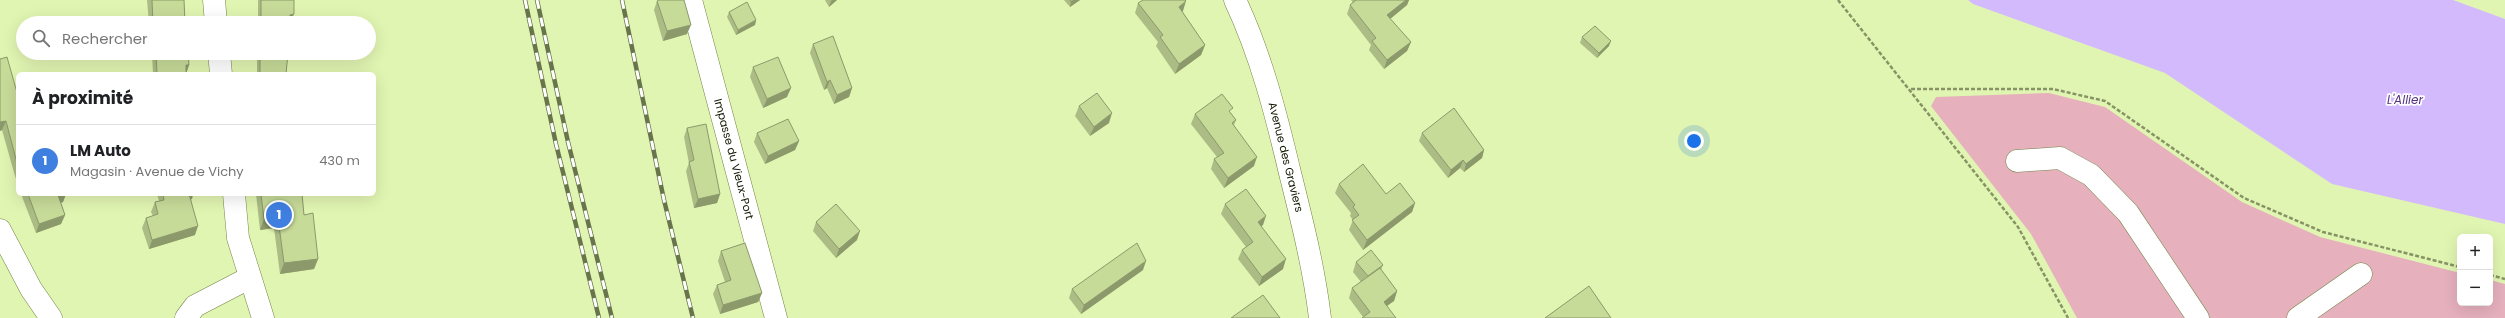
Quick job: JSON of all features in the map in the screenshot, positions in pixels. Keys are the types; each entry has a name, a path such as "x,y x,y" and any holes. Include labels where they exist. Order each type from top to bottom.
{"street":[{"path":"214,0 215,16"},
{"name":"Impasse du Vieux-Port","path":"692,0 776,318"},
{"name":"Avenue des Graviers","path":"1235,0 1248,27 1275,110 1314,269 1320,318"},
{"path":"220,60 222,72"},
{"path":"2017,161 2060,158 2091,175 2128,213 2198,318"},
{"path":"234,196 238,238 249,278 263,318"},
{"path":"0,230 31,289 51,318"},
{"path":"2298,318 2361,274"},
{"path":"186,318 195,306 249,278"}],"path":[{"path":"1838,0 1911,89 1920,106 2018,227 2068,318"},
{"path":"1911,89 2053,89 2106,101 2244,198 2323,232 2457,266"},
{"path":"2493,276 2505,279"}],"shaded area":[{"path":"2049,93 2105,107 2242,202 2320,237 2457,272 2457,306 2493,306 2493,281 2505,284 2505,318 2077,318 2031,234 1931,106 1936,97"}],"water":[{"name":"L'Allier","path":"1968,0 2453,0 2505,19 2505,224 2332,184 2165,73 1973,4"}],"building":[{"path":"152,0 184,0 185,16 153,16"},
{"path":"261,0 294,0 294,14 290,16 261,16"},
{"path":"684,0 691,25 667,31 657,1"},
{"path":"1143,0 1185,0 1186,1 1179,7 1205,45 1179,64 1160,37 1163,35 1138,3"},
{"path":"1356,0 1406,0 1387,15 1411,42 1387,60 1372,41 1376,38 1350,5"},
{"path":"747,2 756,20 738,30 729,12"},
{"path":"1595,26 1611,41 1599,53 1582,37"},
{"path":"833,36 852,88 837,95 830,80 827,82 813,44"},
{"path":"7,57 16,89 16,159 6,121 0,122 0,59"},
{"path":"778,57 791,88 767,99 753,67"},
{"path":"156,60 189,60 189,65 186,65 186,72 157,72"},
{"path":"260,60 287,60 286,72 260,72"},
{"path":"1097,93 1112,113 1094,127 1079,106"},
{"path":"1222,94 1233,108 1229,111 1236,120 1232,123 1257,157 1228,178 1214,159 1224,153 1195,114"},
{"path":"1454,108 1484,150 1466,164 1463,160 1451,170 1422,133"},
{"path":"788,119 799,141 768,156 757,133"},
{"path":"706,124 720,194 698,199 689,162 694,160 687,128"},
{"path":"1363,164 1386,194 1400,183 1415,203 1367,240 1352,220 1359,215 1353,207 1355,205 1339,184"},
{"path":"1246,189 1266,216 1258,222 1286,259 1262,277 1242,250 1253,242 1225,204"},
{"path":"29,196 58,196 65,215 39,224"},
{"path":"163,196 190,196 198,226 152,240 146,218 158,214 155,202 164,200"},
{"path":"261,196 302,196 304,215 313,213 318,259 284,263 278,218 264,219"},
{"path":"836,204 860,231 839,249 816,222"},
{"path":"745,243 762,293 723,305 717,285 731,280 721,251"},
{"path":"1137,243 1146,261 1084,305 1072,289"},
{"path":"1371,250 1383,265 1368,276 1356,262"},
{"path":"1380,268 1397,291 1384,302 1396,318 1362,318 1370,312 1352,288"},
{"path":"1589,286 1611,318 1545,318"},
{"path":"1263,295 1280,318 1231,318"}],"railway":[{"path":"525,0 556,144 599,318"},
{"path":"537,0 568,142 612,318"},
{"path":"622,0 664,200 693,318"}],"place":[{"name":"LM Auto","path":"279,215"}]}
